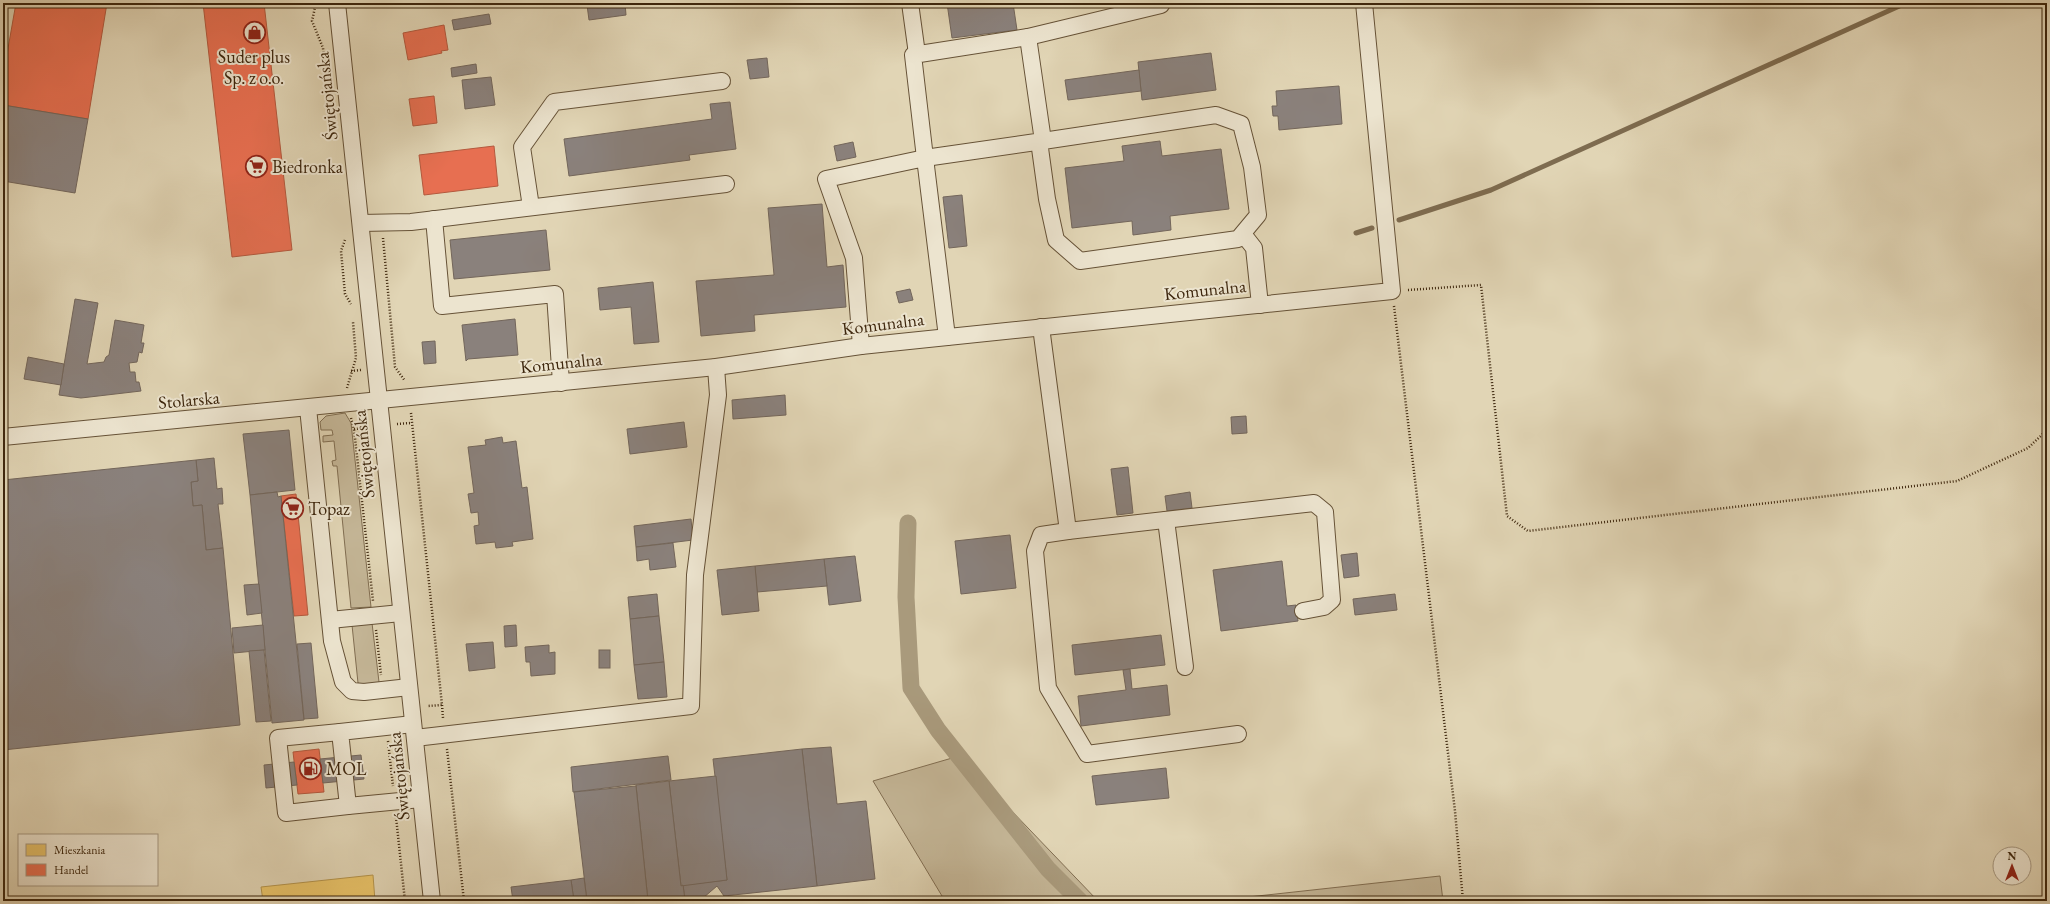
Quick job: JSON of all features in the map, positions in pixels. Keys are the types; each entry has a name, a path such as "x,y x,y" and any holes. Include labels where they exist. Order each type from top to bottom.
{"street":[{"name":"Świętojańska","path":"337,3 432,901"},
{"path":"910,3 917,54"},
{"path":"947,337 913,55 1028,37 1160,5 1162,3"},
{"path":"1364,3 1392,291"},
{"path":"860,346 854,258 826,179 925,158 1041,141 1216,115 1241,124 1252,167 1258,215 1238,239 1080,261 1056,240 1047,198 1041,141 1028,37"},
{"path":"531,207 522,147 554,102 722,81"},
{"path":"361,223 434,219 726,184"},
{"path":"434,219 442,306 555,294 561,383"},
{"path":"1243,234 1254,248 1260,304"},
{"name":"Komunalna","path":"379,401 716,367 860,346 1392,291"},
{"path":"1041,327 1068,531"},
{"path":"421,799 286,813 278,738 340,732 414,731 445,736 691,706 695,575 718,395 716,367"},
{"name":"Stolarska","path":"3,437 379,401"},
{"path":"308,408 332,641 343,682 352,690 364,692 409,687"},
{"path":"1238,734 1087,754 1048,688 1035,551 1042,535 1314,503 1325,512 1332,600 1324,607 1303,611"},
{"path":"1166,520 1185,667"},
{"path":"330,620 401,613"},
{"path":"340,732 348,806"}],"path":[{"path":"316,3 312,21 323,48 334,141"},
{"path":"382,222 395,367 405,383"},
{"path":"344,234 345,241 341,251 345,294 351,303 352,310"},
{"path":"1463,901 1455,811 1392,291 1481,285 1507,516 1528,531 1957,481 2028,448 2047,430"},
{"path":"347,395 346,384 356,358 353,318"},
{"path":"412,407 412,423 464,901"},
{"path":"354,429 382,690"},
{"path":"411,707 442,705"}],"shaded area":[{"path":"345,413 351,423 371,607 351,608 337,466 333,466 332,461 336,460 334,441 323,442 323,436 333,435 332,430 321,430 320,422 326,416"},
{"path":"372,623 379,682 371,687 358,683 352,625"},
{"path":"959,756 1098,901 945,901 873,781"},
{"path":"1440,876 1443,901 1212,901"}],"building: Mieszkania":[{"path":"373,875 375,901 263,901 261,887"}],"building: Handel":[{"path":"16,3 107,3 88,119 3,105 3,77"},
{"path":"203,3 264,3 292,250 232,257"},
{"path":"444,25 448,50 441,51 442,53 408,60 403,33"},
{"path":"434,96 437,123 413,126 409,99"},
{"path":"494,146 498,186 424,195 419,155"},
{"path":"296,494 308,615 294,616 281,496"},
{"path":"319,749 324,792 298,794 293,752"}],"building: Przemysł":[{"path":"601,3 625,3 626,15 589,20 587,5"},
{"path":"947,3 1013,3 1017,30 952,38"},
{"path":"489,14 491,24 454,30 452,20"},
{"path":"1211,53 1216,90 1142,100 1138,62"},
{"path":"767,58 769,77 750,79 747,60"},
{"path":"476,64 477,73 452,77 451,68"},
{"path":"1139,70 1141,91 1068,100 1065,80"},
{"path":"491,77 495,105 465,109 462,80"},
{"path":"1339,86 1342,124 1279,130 1278,116 1273,116 1272,106 1277,106 1276,91"},
{"path":"730,102 736,149 689,155 690,160 569,176 564,139 712,119 710,104"},
{"path":"3,105 88,119 75,193 3,181"},
{"path":"1160,141 1162,156 1221,149 1229,209 1170,216 1171,230 1133,235 1132,221 1072,228 1065,168 1124,161 1122,146"},
{"path":"853,142 856,157 837,161 834,146"},
{"path":"962,195 967,246 949,248 943,197"},
{"path":"822,204 827,267 843,265 846,307 754,315 755,331 701,336 696,281 774,275 768,208"},
{"path":"546,230 550,270 454,279 450,240"},
{"path":"653,282 659,342 634,344 631,307 600,310 598,288"},
{"path":"910,289 913,300 899,303 896,292"},
{"path":"75,299 98,303 87,364 104,362 106,357 109,355 115,320 144,325 141,343 144,343 142,353 139,352 137,362 129,363 130,372 135,372 136,382 139,382 141,391 81,398 59,395"},
{"path":"515,319 518,355 468,359 466,361 462,325"},
{"path":"435,341 436,363 424,364 422,342"},
{"path":"28,357 64,364 61,385 24,379"},
{"path":"785,395 786,415 733,419 732,400"},
{"path":"1246,416 1247,433 1232,434 1231,417"},
{"path":"684,422 687,447 630,454 627,429"},
{"path":"289,430 295,490 250,495 243,434"},
{"path":"502,437 503,443 516,441 522,488 527,487 533,539 512,542 513,546 496,548 495,542 476,544 474,526 479,525 478,512 471,513 468,494 474,493 468,447 486,445 485,440"},
{"path":"214,458 217,489 222,488 223,504 218,504 223,548 206,550 202,505 193,506 191,482 198,481 196,460"},
{"path":"196,460 198,481 191,482 193,506 202,505 206,550 223,548 240,725 3,750 3,480"},
{"path":"1128,467 1133,513 1117,515 1111,469"},
{"path":"277,492 278,497 281,496 304,720 272,723 250,495"},
{"path":"1190,492 1192,508 1167,511 1165,496"},
{"path":"691,519 693,540 636,547 634,526"},
{"path":"1010,535 1016,588 961,594 955,541"},
{"path":"673,543 676,567 650,570 649,559 637,561 636,547"},
{"path":"1357,553 1359,576 1344,578 1341,555"},
{"path":"855,556 861,601 829,605 824,559"},
{"path":"824,559 827,586 757,592 755,566"},
{"path":"1282,561 1287,606 1296,605 1298,621 1221,631 1213,570"},
{"path":"755,566 759,611 722,615 717,570"},
{"path":"259,584 262,613 247,615 244,585"},
{"path":"657,594 659,616 630,619 628,597"},
{"path":"1395,594 1397,610 1355,615 1353,599"},
{"path":"659,616 664,662 634,665 630,619"},
{"path":"263,625 265,650 234,653 232,628"},
{"path":"516,625 517,646 505,647 504,626"},
{"path":"1161,635 1165,665 1075,675 1072,645"},
{"path":"493,642 495,668 469,671 466,644"},
{"path":"311,643 318,718 304,719 297,644"},
{"path":"549,645 549,653 555,652 555,674 531,676 530,662 526,662 525,647"},
{"path":"264,650 271,721 256,722 249,651"},
{"path":"599,650 610,650 610,668 599,668"},
{"path":"664,662 667,697 638,699 634,665"},
{"path":"1130,669 1132,689 1167,685 1170,715 1081,726 1078,696 1126,690 1123,670"},
{"path":"831,747 837,804 866,801 875,879 817,886 802,749"},
{"path":"802,749 817,886 724,896 717,886 703,898 685,900 683,885 727,880 713,759"},
{"path":"361,755 364,779 323,783 320,759"},
{"path":"668,756 671,780 573,792 571,767"},
{"path":"294,762 297,785 266,788 264,765"},
{"path":"1166,768 1169,798 1096,805 1092,776"},
{"path":"716,776 727,880 681,886 669,781"},
{"path":"669,781 681,886 683,885 685,900 648,901 636,785"},
{"path":"636,786 648,901 587,901 574,792"},
{"path":"584,878 587,901 574,901 571,880"},
{"path":"571,880 574,901 513,901 511,887"}],"waterway":[{"path":"1399,220 1491,190 1906,3"},
{"path":"1356,233 1372,228"},
{"path":"908,523 906,597 911,688 938,730 1048,869 1080,901"}],"place":[{"name":"Suder plus Sp. z o.o.","path":"254,32"},
{"name":"Biedronka","path":"257,167"},
{"name":"Topaz","path":"293,509"},
{"name":"MOL","path":"310,769"}]}
